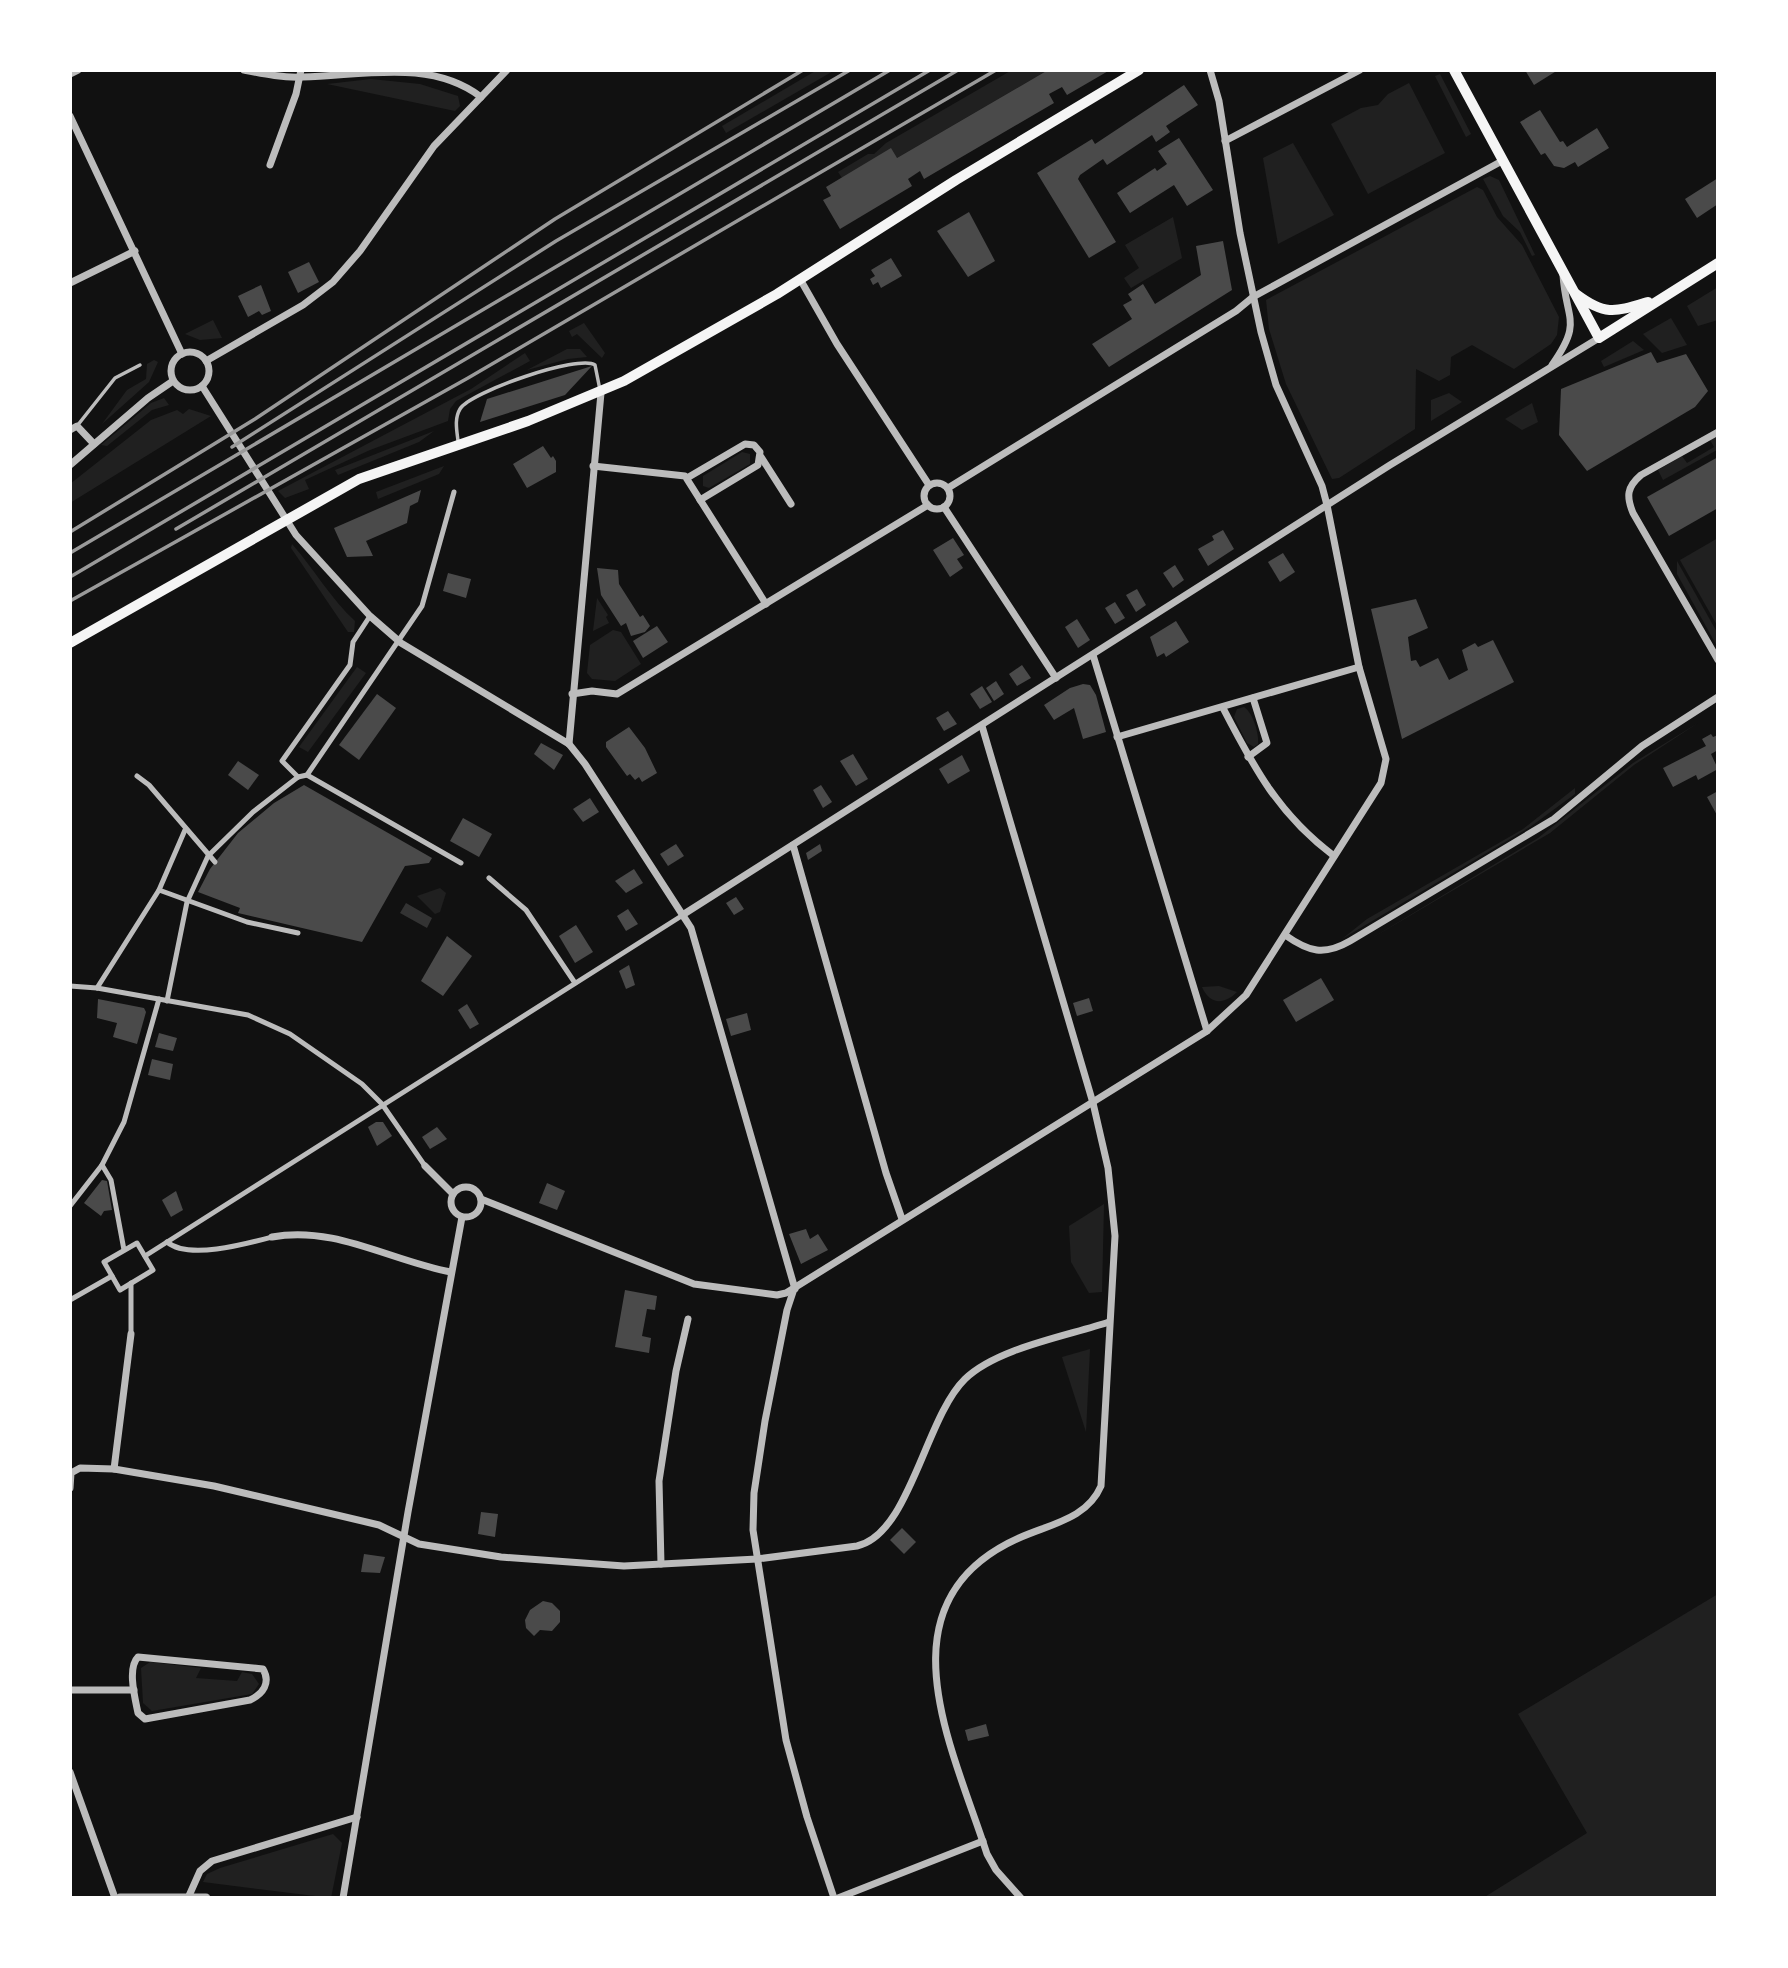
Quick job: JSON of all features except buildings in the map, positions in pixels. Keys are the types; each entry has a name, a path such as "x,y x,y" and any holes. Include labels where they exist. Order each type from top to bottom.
{"main road":[{"path":"72,641 359,479 601,393 800,279 956,180 1139,70"},
{"path":"1454,70 1599,338 1718,263"},
{"path":"1573,292 1592,306 1605,311 1661,298"}],"street":[{"path":"70,74 78,70"},
{"path":"244,70 300,74 403,72 461,86 481,97"},
{"path":"206,361 303,305 333,282 360,251 434,146 507,70"},
{"path":"453,1194 461,1188 471,1188 481,1199 694,1284 777,1296 795,1289 902,1219 1207,1031 1246,995 1381,783 1385,770 1381,740 1359,667 1322,486 1276,385 1253,297 1210,70"},
{"path":"1225,141 1360,70"},
{"path":"270,165 300,74"},
{"path":"70,116 181,354"},
{"path":"948,488 1236,311 1253,297 1502,161"},
{"path":"70,283 135,251"},
{"path":"1549,368 1570,336 1572,320 1563,275"},
{"path":"800,279 837,344 929,485"},
{"path":"145,1256 1327,505 1599,338"},
{"path":"173,381 172,363 181,354 192,352 206,361 209,371 202,386"},
{"path":"173,381 187,390 202,386"},
{"path":"70,465 148,398 173,381"},
{"path":"202,386 285,519 306,547 370,617 401,643 569,744 684,914 694,940 795,1289 780,1344 757,1472 753,1530 786,1740 807,1817 836,1898 984,1841"},
{"path":"569,744 601,393"},
{"path":"73,428 94,444"},
{"path":"1718,432 1641,475 1630,488 1630,505 1718,660"},
{"path":"687,478 745,444 757,447 791,504"},
{"path":"701,500 758,465 761,457"},
{"path":"593,466 683,474 766,604"},
{"path":"944,508 934,509 928,505 924,493 929,485 939,483 948,488"},
{"path":"944,508 950,499 948,488"},
{"path":"307,775 422,606 454,492"},
{"path":"572,694 592,691 618,694 928,505"},
{"path":"944,508 1056,678"},
{"path":"298,777 282,761 350,665 353,642 370,617"},
{"path":"1093,655 1207,1031"},
{"path":"1117,737 1359,667"},
{"path":"1285,935 1318,953 1331,951 1350,942 1554,819 1617,765 1718,696"},
{"path":"1248,757 1267,743 1253,698"},
{"path":"1223,708 1248,757 1294,824 1334,856"},
{"path":"982,726 1093,1103 1114,1210 1104,1458 1096,1497 1086,1510 1005,1545 984,1561 958,1587 940,1624 935,1653 938,1699 984,1841 996,1870 1021,1898"},
{"path":"167,1001 187,902 208,856 253,812 298,777 307,775 461,863"},
{"path":"137,776 149,785 185,831 215,862"},
{"path":"97,988 159,890 185,831"},
{"path":"793,845 886,1173 902,1219"},
{"path":"489,878 526,910 575,983"},
{"path":"159,890 247,922 290,928 298,933"},
{"path":"70,986 97,988 248,1016 318,1051 362,1084 383,1104 425,1166 453,1194 453,1211 462,1217"},
{"path":"70,1206 102,1165 131,1101 159,999"},
{"path":"102,1165 111,1180 124,1250"},
{"path":"462,1217 477,1212 481,1199"},
{"path":"343,1898 404,1536 462,1217"},
{"path":"167,1242 174,1248 192,1251 292,1233 325,1236 451,1272"},
{"path":"137,1243 145,1256 153,1270 120,1290 104,1262 137,1243"},
{"path":"70,1300 112,1276"},
{"path":"114,1469 131,1334 131,1283"},
{"path":"661,1564 659,1481 676,1371 688,1319"},
{"path":"70,1488 71,1473 90,1467 114,1469 214,1486 379,1525 428,1546 501,1557 602,1566 757,1559 857,1546 874,1539 893,1517 941,1409 963,1380 998,1358 1109,1322"},
{"path":"143,1656 263,1669 266,1676 262,1693 250,1700 145,1719 138,1713 134,1690 133,1662 143,1656"},
{"path":"70,1690 134,1690"},
{"path":"70,1772 117,1898 206,1898"},
{"path":"188,1897 200,1871 212,1861 357,1817"}],"lane":[{"path":"458,443 457,416 467,401 561,365 593,363 601,393"},
{"path":"73,428 115,378 140,365"}],"shaded area":[{"path":"817,70 835,70 726,133 722,126"},
{"path":"1012,70 1048,70 897,158 842,178 838,172 868,154 874,154 886,143"},
{"path":"1440,74 1471,134 1466,137 1435,76"},
{"path":"371,79 420,84 458,96 460,106 455,111 327,84"},
{"path":"1409,83 1445,153 1368,194 1331,124 1361,108 1378,105 1388,94"},
{"path":"1293,143 1334,215 1278,244 1263,158"},
{"path":"1490,176 1499,180 1535,255 1532,256 1520,232 1503,216 1483,179"},
{"path":"1477,187 1483,190 1497,217 1522,245 1559,317 1557,335 1551,344 1514,369 1472,345 1451,357 1450,375 1439,381 1416,369 1415,429 1339,478 1332,479 1286,384 1269,329 1266,300"},
{"path":"1173,217 1182,258 1131,288 1124,278 1139,268 1125,245"},
{"path":"1718,287 1718,320 1698,326 1687,306"},
{"path":"1671,318 1687,345 1662,353 1643,334"},
{"path":"213,320 222,338 200,340 185,334"},
{"path":"584,323 605,353 602,358 577,334 572,337 569,331"},
{"path":"1633,341 1644,350 1604,367 1601,361"},
{"path":"567,349 580,349 587,357 527,370"},
{"path":"525,353 530,361 456,401 450,409 448,421 370,450 305,480 309,489 285,498 278,491 471,389"},
{"path":"154,360 158,362 149,382 102,424 127,390 146,379 147,364"},
{"path":"1449,393 1462,402 1431,421 1431,400"},
{"path":"164,398 169,405 152,410 107,446 101,445 151,403"},
{"path":"1532,403 1538,422 1522,430 1505,419"},
{"path":"189,409 211,416 70,503 70,484 151,420 177,410 183,414"},
{"path":"434,431 419,442 338,475 335,470"},
{"path":"1718,436 1717,450 1663,480 1658,470 1682,456 1687,463 1714,447 1710,440"},
{"path":"742,452 750,454 750,464 709,488 703,486 703,476"},
{"path":"444,466 439,474 378,499 376,492"},
{"path":"1718,538 1718,627 1680,560"},
{"path":"292,544 355,621 354,632 348,632 291,548"},
{"path":"1677,561 1718,634 1718,648 1677,574"},
{"path":"597,598 608,615 606,617 609,623 593,631"},
{"path":"613,630 621,632 641,664 615,681 592,679 587,673 590,645"},
{"path":"357,667 366,673 308,752 299,747"},
{"path":"1244,707 1253,718 1256,729 1258,744 1254,747 1247,743 1234,717 1237,709"},
{"path":"1698,723 1634,765 1550,833 1367,941 1538,838 1633,763"},
{"path":"1575,788 1575,794 1530,827 1342,939 1367,919 1523,829"},
{"path":"440,888 446,893 440,912 435,914 417,896"},
{"path":"406,903 432,918 427,928 400,913"},
{"path":"1219,986 1237,992 1218,1001 1209,997 1202,987"},
{"path":"1104,1204 1102,1292 1089,1293 1071,1262 1069,1226"},
{"path":"1090,1349 1086,1432 1062,1357"},
{"path":"1718,1594 1718,1898 1483,1898 1587,1833 1518,1714"},
{"path":"150,1662 201,1668 196,1678 237,1681 242,1672 252,1674 259,1684 252,1694 152,1711 143,1703 141,1668"},
{"path":"333,1834 342,1843 331,1898 203,1882 207,1874 220,1868"}],"railway":[{"path":"70,532 255,419 555,219 803,70"},
{"path":"232,447 556,241 850,70"},
{"path":"70,553 890,70"},
{"path":"70,577 930,70"},
{"path":"176,529 958,70"},
{"path":"70,601 468,378 996,70"}]}
